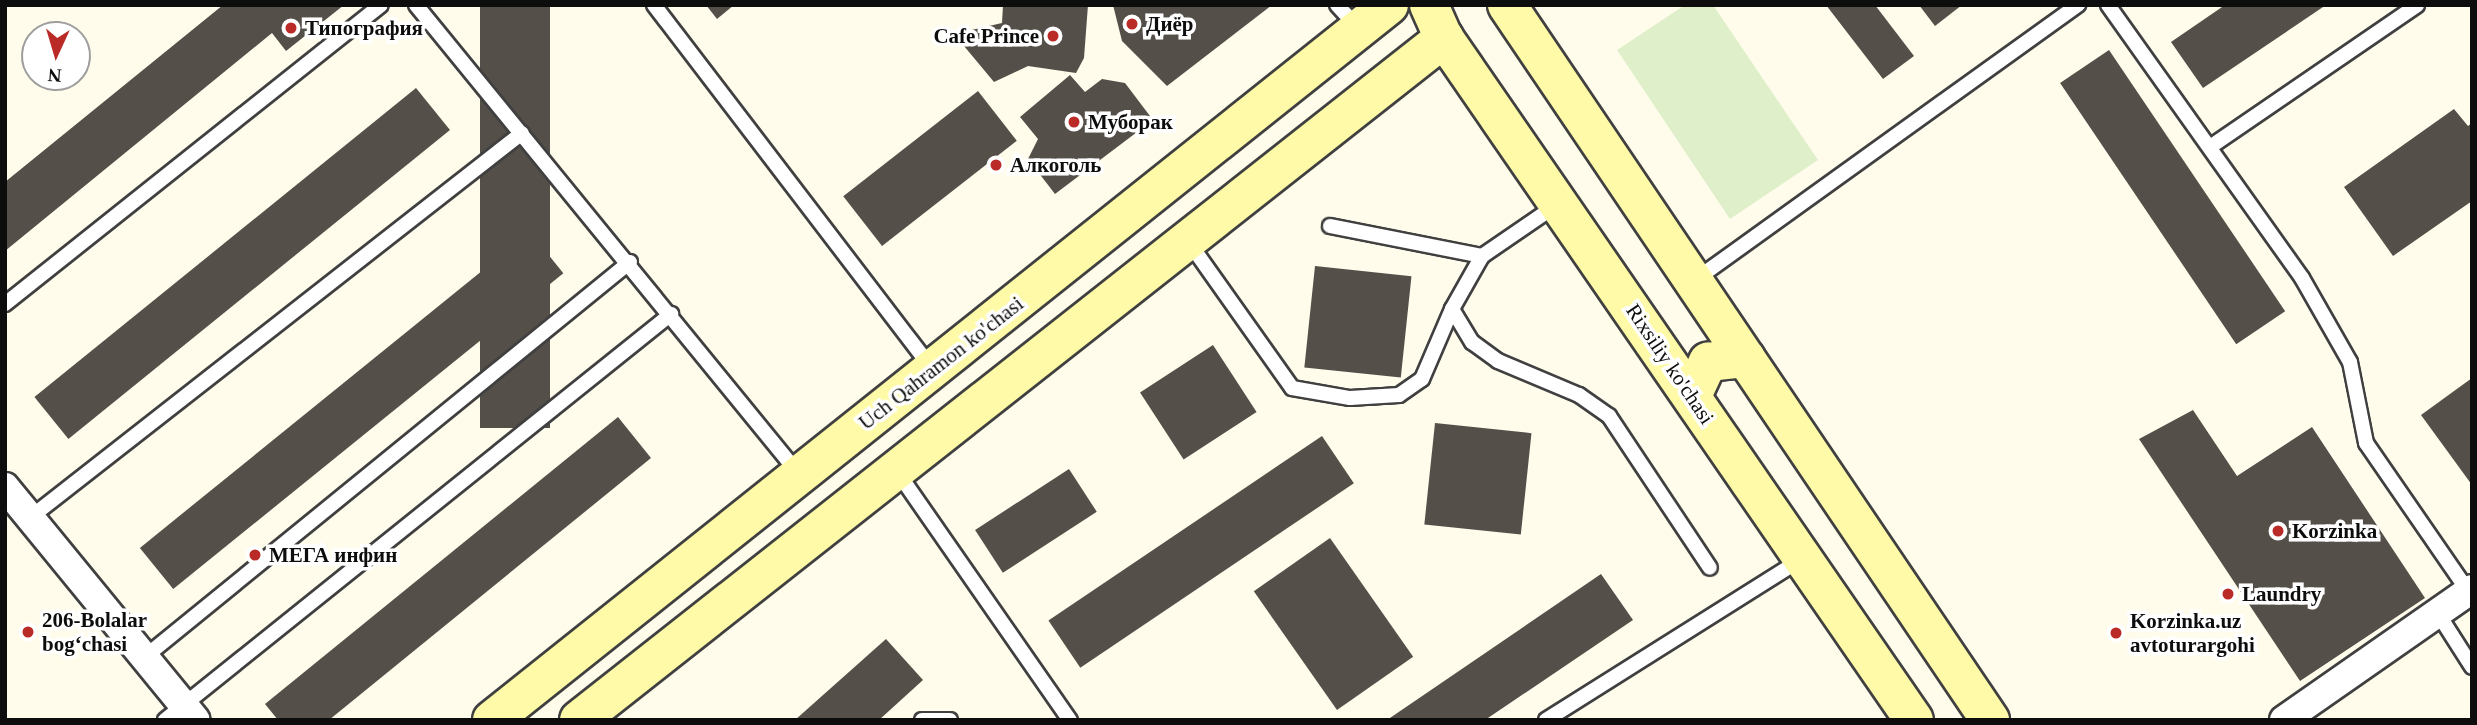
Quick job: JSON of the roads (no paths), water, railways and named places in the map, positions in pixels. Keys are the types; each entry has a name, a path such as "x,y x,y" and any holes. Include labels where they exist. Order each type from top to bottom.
{"main road":[{"name":"Uch Qahramon ko'chasi","path":"492,720 933,369 1349,18 1389,5"},
{"path":"1507,5 1990,720"},
{"path":"579,720 1187,240 1441,16"},
{"name":"Rixsiliy ko'chasi","path":"1441,16 1559,203 1914,720"},
{"path":"1692,396 1708,362 1746,359"},
{"path":"651,594 683,637"}],"street":[{"path":"5,487 146,656 182,715"},
{"path":"2284,720 2470,590"}],"lane":[{"path":"5,304 382,5"},
{"path":"416,5 631,262 799,475"},
{"path":"654,5 933,369"},
{"path":"1693,281 2078,5"},
{"path":"2108,5 2302,278 2350,362 2366,443 2470,590"},
{"path":"2210,147 2417,5"},
{"path":"31,517 522,133"},
{"path":"1187,240 1292,388 1350,398 1399,395 1422,379 1452,309 1482,256 1559,203"},
{"path":"1330,226 1482,256"},
{"path":"146,656 631,262"},
{"path":"1452,309 1472,342 1498,361 1579,395 1609,416 1710,568"},
{"path":"182,715 671,314"},
{"path":"895,469 1064,718"},
{"path":"1546,720 1804,558"},
{"path":"2437,612 2472,667"},
{"path":"922,720 950,720"}],"place":[{"name":"Диёр","path":"1132,24"},
{"name":"Типография","path":"291,28"},
{"name":"Cafe Prince","path":"1053,36"},
{"name":"Муборак","path":"1074,122"},
{"name":"Алкоголь","path":"996,165"},
{"name":"Korzinka","path":"2278,531"},
{"name":"МЕГА инфин","path":"255,555"},
{"name":"Laundry","path":"2228,594"},
{"name":"206-Bolalar bogʻchasi","path":"28,632"},
{"name":"Korzinka.uz avtoturargohi","path":"2116,633"}]}
